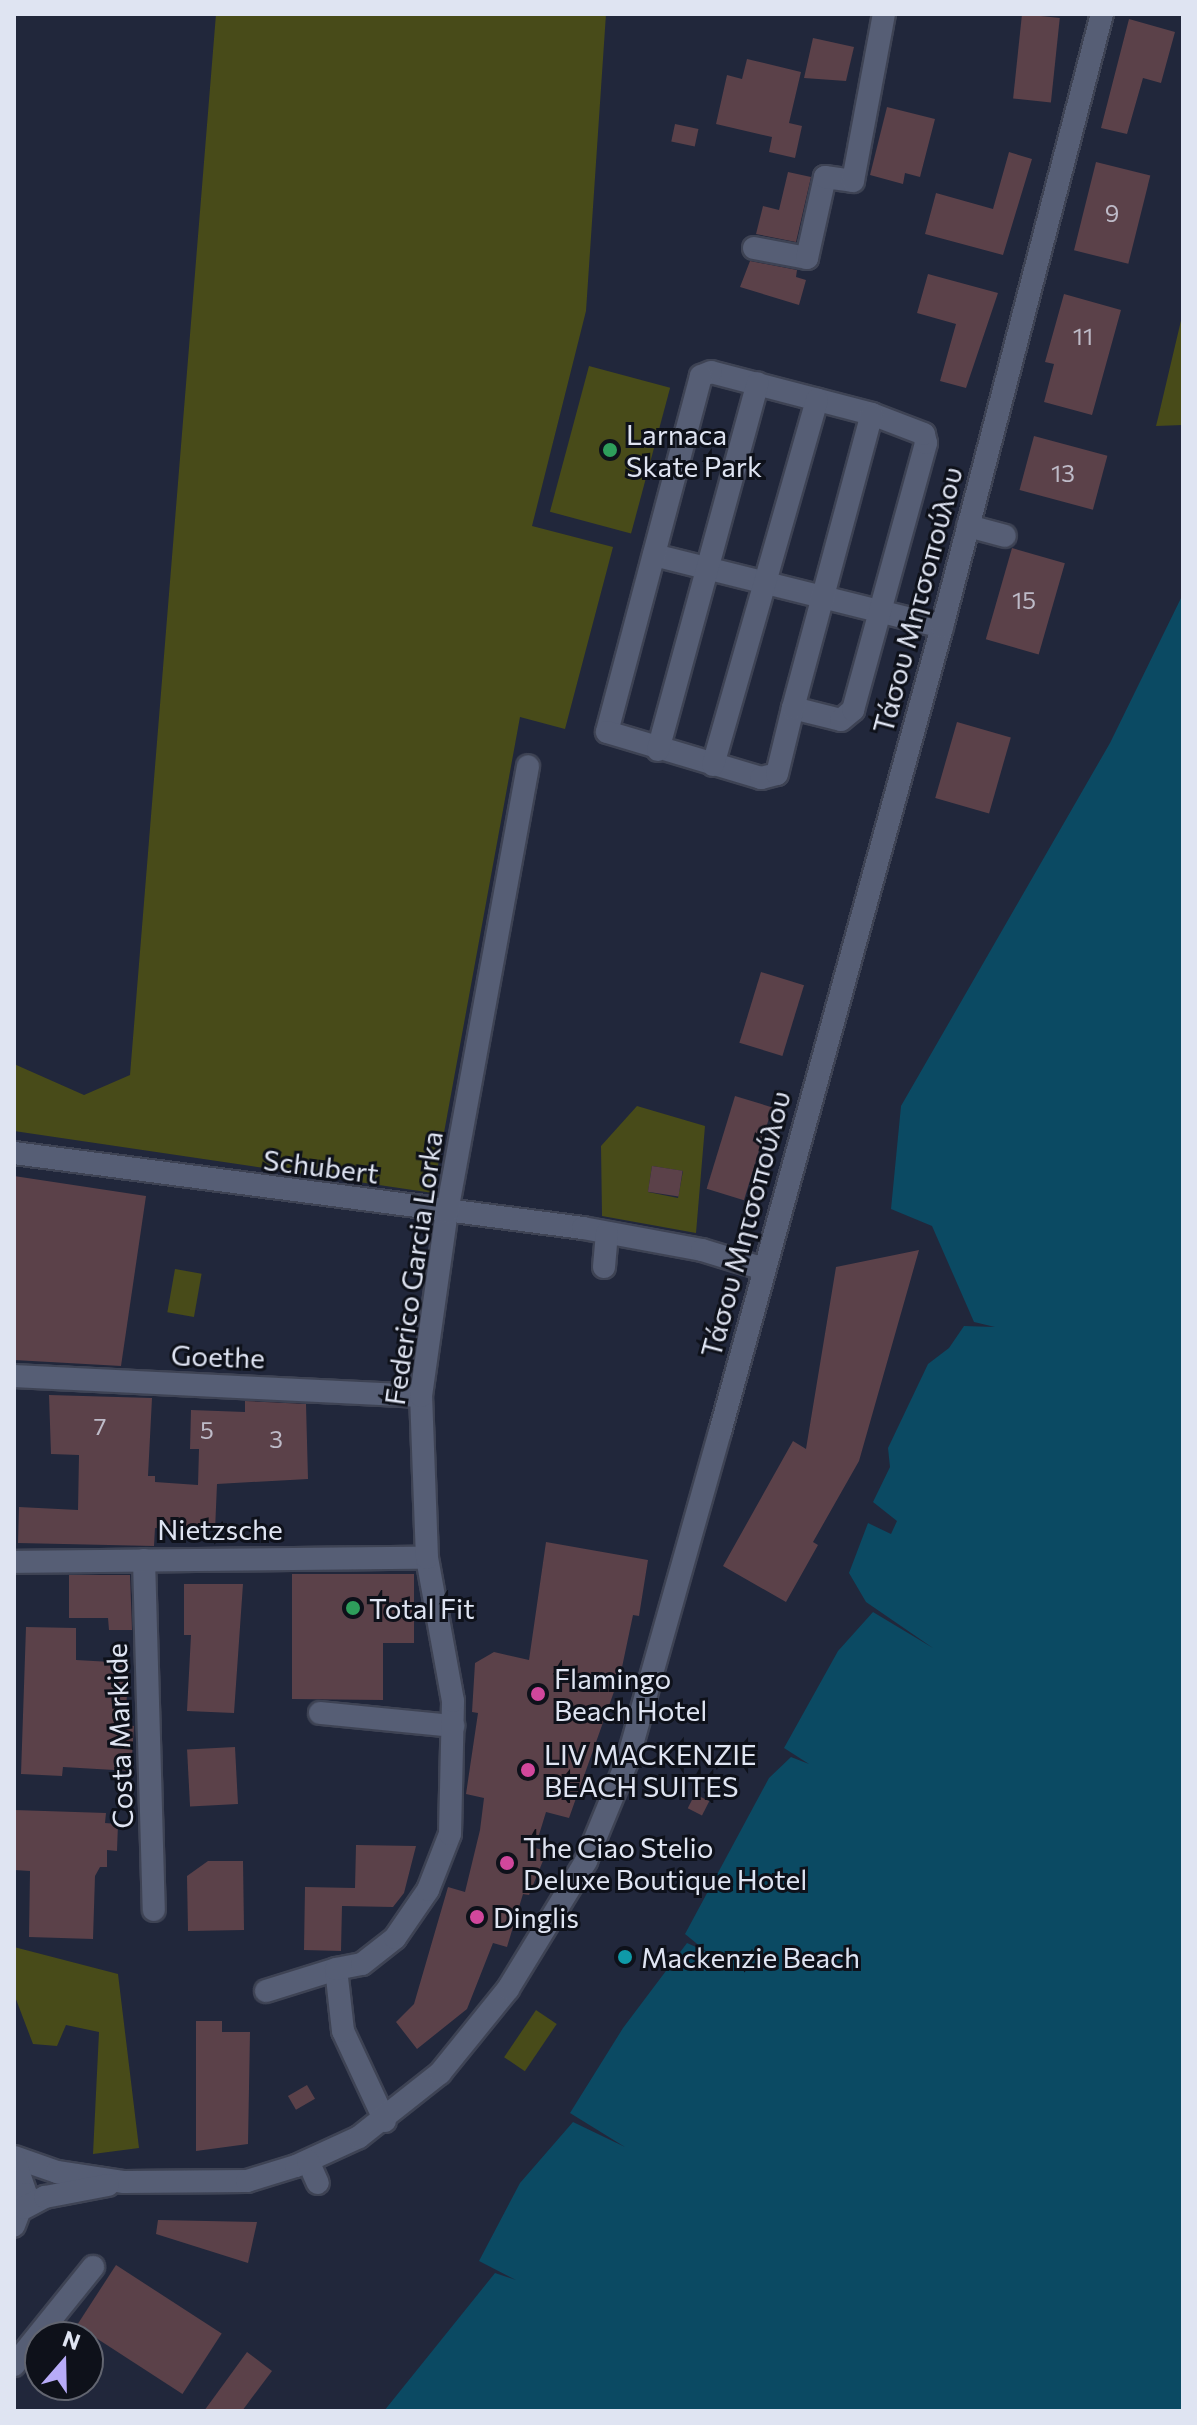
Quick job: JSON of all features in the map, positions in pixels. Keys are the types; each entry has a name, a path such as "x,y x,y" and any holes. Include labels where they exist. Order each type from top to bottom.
{"street":[{"path":"754,248 807,258 825,177 853,181 884,14"},
{"name":"Τάσου Μητσοπούλου","path":"14,2158 57,2172 124,2182 247,2181 308,2161 385,2121 440,2073 508,1989 586,1861 628,1759 761,1268 942,627 1102,14"},
{"path":"793,708 848,719 926,443 915,427 872,414 758,383 711,372 701,376 607,732 658,750 761,778 777,774 793,708 872,414"},
{"path":"658,750 758,383"},
{"path":"713,765 817,399"},
{"path":"968,526 1005,536"},
{"path":"654,555 942,627"},
{"name":"Federico Garcia Lorka","path":"266,1991 362,1964 395,1938 428,1890 450,1834 453,1726 427,1558 415,1508 415,1453 447,1212 528,766"},
{"name":"Schubert","path":"14,1153 607,1233 702,1250 761,1268"},
{"path":"604,1267 607,1233"},
{"name":"Goethe","path":"14,1376 421,1396"},
{"name":"Nietzsche","path":"14,1562 427,1558"},
{"name":"Costa Markide","path":"144,1560 154,1910"},
{"path":"320,1713 453,1726"},
{"path":"336,1969 343,2031 385,2121"},
{"name":"Τάσου Μητσοπούλου","path":"14,2158 25,2181 19,2217"},
{"path":"308,2161 318,2183"},
{"name":"Τάσου Μητσοπούλου","path":"19,2217 45,2197 124,2182"},
{"path":"14,2365 93,2267"}],"green space":[{"path":"216,14 606,14 586,311 532,526 613,547 565,729 520,717 433,1193 14,1131 14,1064 84,1095 130,1075"},
{"path":"1183,312 1183,425 1156,426 1158,418"},
{"name":"Larnaca Skate Park","path":"589,366 670,388 631,534 550,512"},
{"path":"637,1106 705,1126 696,1233 602,1216 601,1146","holes":["652,1166 683,1171 678,1198 648,1192"]},
{"path":"175,1269 202,1274 194,1317 167,1312"},
{"path":"14,1947 118,1974 139,2148 93,2154 99,2032 66,2025 57,2046 33,2044 14,1994"},
{"path":"536,2010 557,2024 525,2071 504,2057"}],"water":[{"path":"1183,594 1183,2411 384,2411 495,2273 516,2280 479,2261 520,2183 573,2122 625,2147 570,2113 623,2028 687,1943 707,1952 685,1934 769,1778 791,1757 809,1764 784,1748 838,1651 873,1612 933,1648 866,1602 849,1573 868,1523 891,1534 897,1521 873,1502 890,1467 888,1448 928,1364 949,1348 964,1326 995,1327 974,1322 932,1226 891,1209 901,1106 1110,743"}],"building":[{"path":"1022,14 1060,18 1051,103 1013,99"},
{"path":"1129,19 1175,32 1161,83 1143,78 1127,134 1101,128"},
{"path":"813,38 854,47 846,81 804,78"},
{"path":"747,59 801,72 789,123 802,126 795,158 769,152 772,137 716,124 727,75 742,79"},
{"path":"887,107 935,119 920,177 905,173 903,184 870,175"},
{"path":"675,124 698,129 695,147 671,142"},
{"path":"1009,152 1032,159 1003,255 925,234 936,193 993,209"},
{"path":"1096,162 1150,176 1128,264 1074,250"},
{"path":"788,172 811,177 796,242 756,234 763,206 779,210"},
{"path":"750,261 797,270 796,277 806,280 799,305 740,287"},
{"path":"928,274 998,293 966,388 940,381 956,324 917,313"},
{"path":"1064,294 1121,310 1092,415 1044,402 1054,364 1045,362"},
{"path":"1034,436 1107,456 1093,510 1020,490"},
{"path":"1012,548 1065,563 1039,654 986,639"},
{"path":"957,722 1011,737 989,813 935,798"},
{"path":"761,972 804,985 782,1056 739,1043"},
{"path":"735,1096 772,1107 744,1200 707,1189"},
{"path":"652,1166 683,1171 679,1197 648,1192"},
{"path":"14,1176 146,1196 121,1366 14,1360"},
{"path":"919,1250 859,1461 813,1542 818,1545 786,1602 723,1566 793,1441 806,1449 836,1267"},
{"path":"49,1395 152,1398 148,1476 155,1476 155,1482 198,1485 199,1449 190,1449 191,1410 245,1412 245,1401 306,1404 308,1479 217,1484 215,1531 155,1528 154,1546 18,1543 19,1507 78,1510 79,1455 51,1454"},
{"path":"546,1542 648,1560 639,1616 633,1615 621,1672 569,1818 546,1812 535,1848 547,1851 529,1895 523,1894 507,1947 493,1943 467,2009 417,2049 396,2022 414,2004 448,1887 465,1892 480,1830 484,1798 466,1794 478,1713 472,1712 475,1663 494,1652 529,1660"},
{"name":"Total Fit","path":"292,1574 414,1574 414,1643 383,1643 383,1700 292,1699"},
{"path":"69,1575 130,1575 132,1630 109,1630 108,1618 69,1618"},
{"path":"184,1584 243,1584 234,1713 187,1711 191,1635 184,1635"},
{"path":"26,1627 76,1628 76,1660 129,1663 125,1725 134,1726 131,1771 63,1767 62,1776 21,1774"},
{"path":"235,1747 238,1804 190,1806 187,1750"},
{"path":"695,1794 709,1801 702,1816 688,1808"},
{"path":"14,1810 106,1813 105,1823 118,1824 117,1851 107,1850 107,1867 100,1867 95,1876 93,1939 29,1937 30,1871 14,1870"},
{"path":"356,1845 416,1846 404,1893 393,1907 342,1906 341,1951 304,1950 305,1887 355,1888"},
{"path":"208,1861 243,1861 244,1930 188,1931 187,1876"},
{"path":"196,2021 222,2021 222,2032 250,2032 248,2144 196,2151"},
{"path":"307,2085 315,2099 296,2110 288,2096"},
{"path":"158,2220 257,2222 248,2263 156,2234"},
{"path":"116,2265 222,2334 182,2394 104,2343 104,2321 80,2321"},
{"path":"247,2352 272,2371 242,2411 204,2411"}],"place":[{"name":"Larnaca Skate Park","path":"610,450"},
{"name":"Total Fit","path":"353,1608"},
{"name":"Flamingo Beach Hotel","path":"538,1694"},
{"name":"LIV MACKENZIE BEACH SUITES","path":"528,1770"},
{"name":"The Ciao Stelio Deluxe Boutique Hotel","path":"507,1863"},
{"name":"Dinglis","path":"477,1917"},
{"name":"Mackenzie Beach","path":"625,1957"}]}
